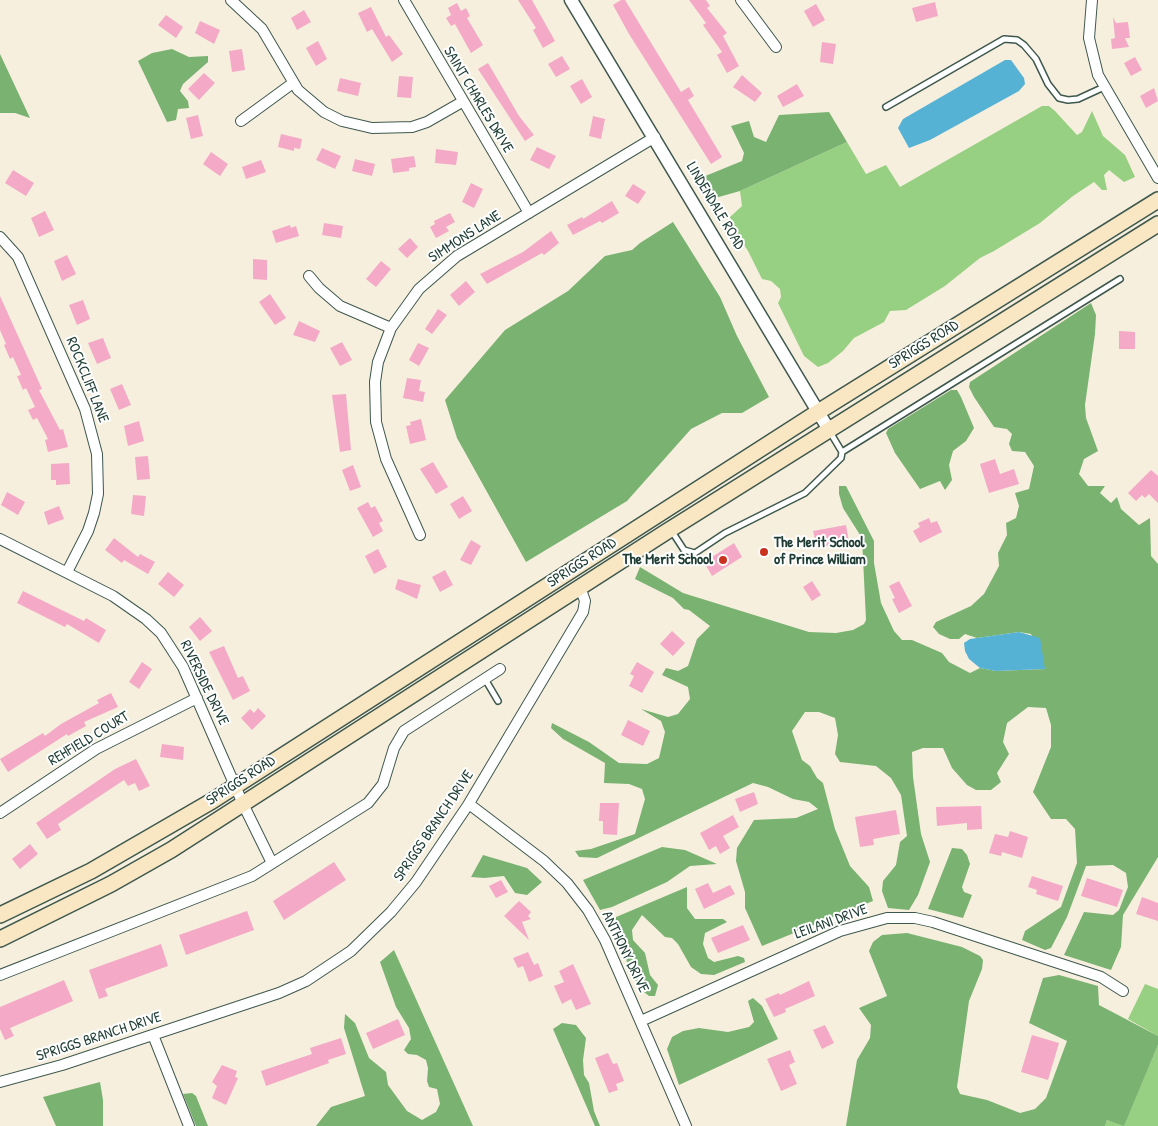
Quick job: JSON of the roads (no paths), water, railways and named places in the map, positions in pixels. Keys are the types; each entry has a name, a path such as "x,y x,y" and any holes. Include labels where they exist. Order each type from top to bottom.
{"main road":[{"name":"SPRIGGS ROAD","path":"0,914 114,858 235,785 818,412 1158,200"},
{"name":"SPRIGGS ROAD","path":"0,939 111,884 244,804 671,529 1158,224"}],"street":[{"path":"231,0 262,29 292,83 310,102 342,121 372,128 392,129 427,122 462,102"},
{"name":"SAINT CHARLES DRIVE","path":"404,0 462,102 529,213"},
{"name":"LINDENDALE ROAD","path":"571,0 655,137 829,430"},
{"path":"741,0 776,47"},
{"path":"1092,0 1089,38 1093,58 1104,87 1158,178"},
{"path":"241,121 292,83"},
{"name":"SIMMONS LANE","path":"420,535 386,459 376,422 375,382 378,362 391,328 419,289 438,270 457,256 655,137"},
{"name":"ROCKCLIFF LANE","path":"0,236 18,257 85,408 98,454 98,494 94,513 88,531 67,572"},
{"path":"309,276 328,297 340,306 391,328"},
{"name":"RIVERSIDE DRIVE","path":"0,539 113,596 146,619 175,652 272,863"},
{"name":"SPRIGGS BRANCH DRIVE","path":"0,1082 62,1066 279,993 306,981 351,951 391,912 416,882 469,804 558,656 585,607 580,587"},
{"path":"0,975 247,878 272,863 368,803 383,784 394,748 404,731 500,669"},
{"name":"REHFIELD COURT","path":"0,813 96,749 197,698"},
{"name":"ANTHONY DRIVE","path":"469,804 544,861 581,900 605,940 686,1126"},
{"name":"LEILANI DRIVE","path":"641,1021 840,931 887,918 916,918 933,922 1100,977 1123,991"},
{"path":"153,1035 189,1126"}],"lane":[{"path":"886,107 1004,38 1017,40 1024,45 1036,59 1052,88 1063,100 1078,99 1104,87"},
{"path":"842,452 1120,279"},
{"path":"671,529 684,550 695,553 724,533 805,492 841,458 842,452 829,430"},
{"path":"485,678 498,701"}],"water":[{"path":"1005,60 1011,60 1024,78 1025,84 1019,91 930,140 909,148 898,128 903,119"},
{"path":"1019,632 1040,638 1045,669 996,671 980,668 969,659 965,651 964,643 970,639"}],"place":[{"name":"The Merit School of Prince William","path":"764,552"},
{"name":"The Merit School","path":"723,560"}]}
